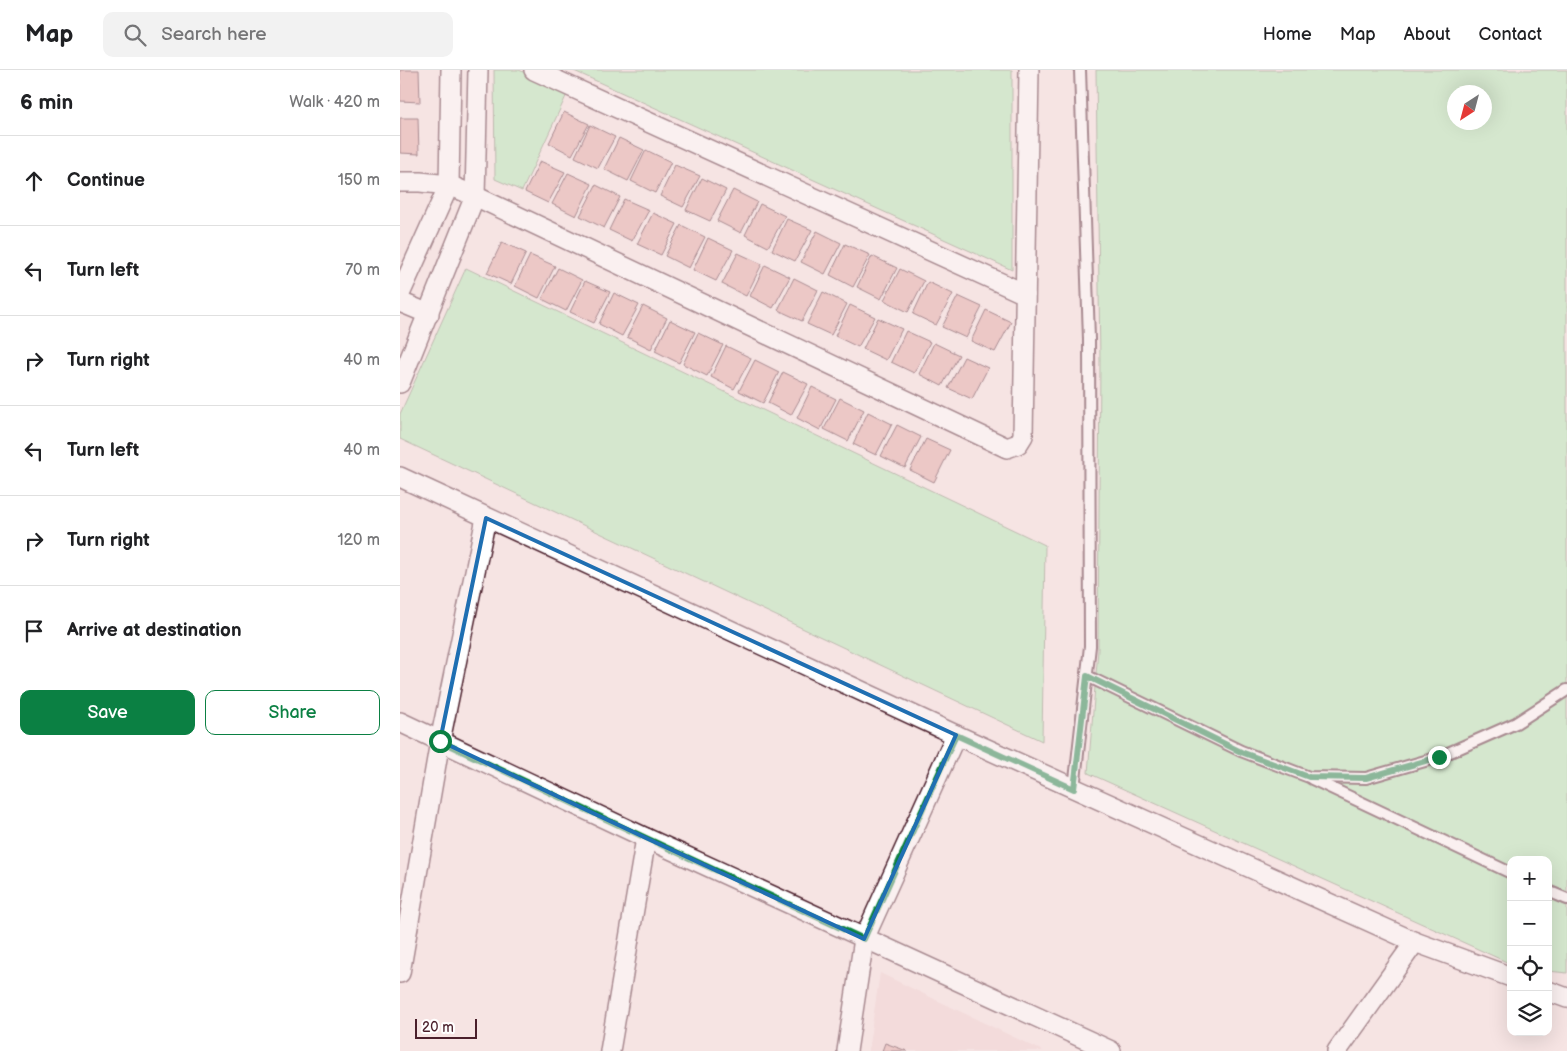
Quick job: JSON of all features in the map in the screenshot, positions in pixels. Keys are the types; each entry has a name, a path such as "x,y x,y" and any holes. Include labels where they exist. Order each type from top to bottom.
{"street":[{"path":"400,294 449,186 451,70"},
{"path":"400,383 476,196 478,70"},
{"path":"534,70 1025,294"},
{"path":"400,182 420,182 449,186 476,196 1008,448 1018,444 1023,436 1029,70"},
{"path":"420,248 451,259"},
{"path":"400,302 429,314"},
{"path":"400,478 1074,789 1415,942 1507,976"},
{"path":"401,963 440,741 486,518"},
{"path":"400,722 864,939 1111,1051"},
{"path":"847,1051 864,939 956,735"},
{"path":"610,1051 646,838"},
{"path":"1337,1051 1415,942"},
{"path":"1552,992 1567,998"}],"lane":[{"path":"1074,789 1090,646 1089,339 1080,70"},
{"path":"1087,676 1241,752 1309,777 1507,871"},
{"path":"1309,777 1366,778 1439,757 1516,723 1567,690"},
{"path":"1552,893 1567,900"}],"highlighted area":[{"path":"486,518 956,735 864,939 440,741"}],"shaded area":[{"path":"880,973 1043,1051 868,1051"}],"green space":[{"path":"494,70 519,70 568,92 522,191 495,179"},
{"path":"572,70 1012,70 1012,270"},
{"path":"1096,70 1567,70 1567,973 1552,971 1552,856 1507,856 1507,962 1088,773 1098,650 1100,361"},
{"path":"466,268 1045,545 1042,741 400,439 400,414"}],"building":[{"path":"400,70 419,70 420,102 400,101"},
{"path":"564,112 589,124 572,155 549,143"},
{"path":"400,118 418,118 419,154 400,153"},
{"path":"590,125 615,137 598,168 575,157"},
{"path":"619,138 644,150 628,181 604,169"},
{"path":"646,150 671,162 655,193 631,181"},
{"path":"540,161 565,172 548,203 525,192"},
{"path":"675,165 700,176 683,207 660,196"},
{"path":"568,173 592,184 576,216 552,204"},
{"path":"702,178 726,190 710,221 686,210"},
{"path":"596,185 620,197 604,228 580,216"},
{"path":"733,190 757,202 741,233 717,221"},
{"path":"624,199 649,210 632,241 609,230"},
{"path":"760,204 785,216 768,247 745,235"},
{"path":"653,213 677,224 661,255 637,244"},
{"path":"787,219 812,230 795,261 772,250"},
{"path":"681,225 705,237 689,268 665,256"},
{"path":"817,231 841,243 825,274 801,262"},
{"path":"708,238 733,250 716,281 693,270"},
{"path":"502,242 526,253 511,284 487,273"},
{"path":"845,244 870,255 853,287 830,275"},
{"path":"738,253 762,264 746,296 722,284"},
{"path":"530,255 555,266 539,298 515,286"},
{"path":"872,256 897,268 881,299 857,287"},
{"path":"765,265 790,277 773,308 750,296"},
{"path":"558,268 582,280 566,311 542,299"},
{"path":"900,269 924,281 908,312 884,300"},
{"path":"794,278 818,290 802,321 778,310"},
{"path":"585,281 610,292 594,323 570,312"},
{"path":"928,282 953,294 936,325 913,314"},
{"path":"823,292 847,304 831,335 807,324"},
{"path":"614,293 639,305 622,336 599,324"},
{"path":"958,296 982,307 966,338 942,327"},
{"path":"850,305 875,317 858,347 835,336"},
{"path":"643,306 667,318 651,349 627,337"},
{"path":"986,310 1011,322 995,352 971,341"},
{"path":"878,318 902,329 886,360 863,349"},
{"path":"670,320 695,332 679,363 655,351"},
{"path":"906,331 930,342 914,373 891,362"},
{"path":"698,333 723,345 707,376 683,364"},
{"path":"934,343 959,355 942,386 919,374"},
{"path":"726,346 751,358 734,389 711,377"},
{"path":"964,357 988,368 972,399 948,388"},
{"path":"755,360 779,372 763,403 739,391"},
{"path":"783,372 808,384 791,415 768,403"},
{"path":"812,387 836,399 820,430 797,418"},
{"path":"840,398 864,410 848,441 824,429"},
{"path":"868,412 892,424 876,455 853,444"},
{"path":"897,425 921,437 905,468 881,456"},
{"path":"926,439 950,450 934,482 910,470"},
{"path":"885,1043 907,1051 882,1051"}],"route":[{"path":"440,741 864,939 956,735 1074,789 1087,676 1241,752 1309,777 1366,778 1439,757"}]}
